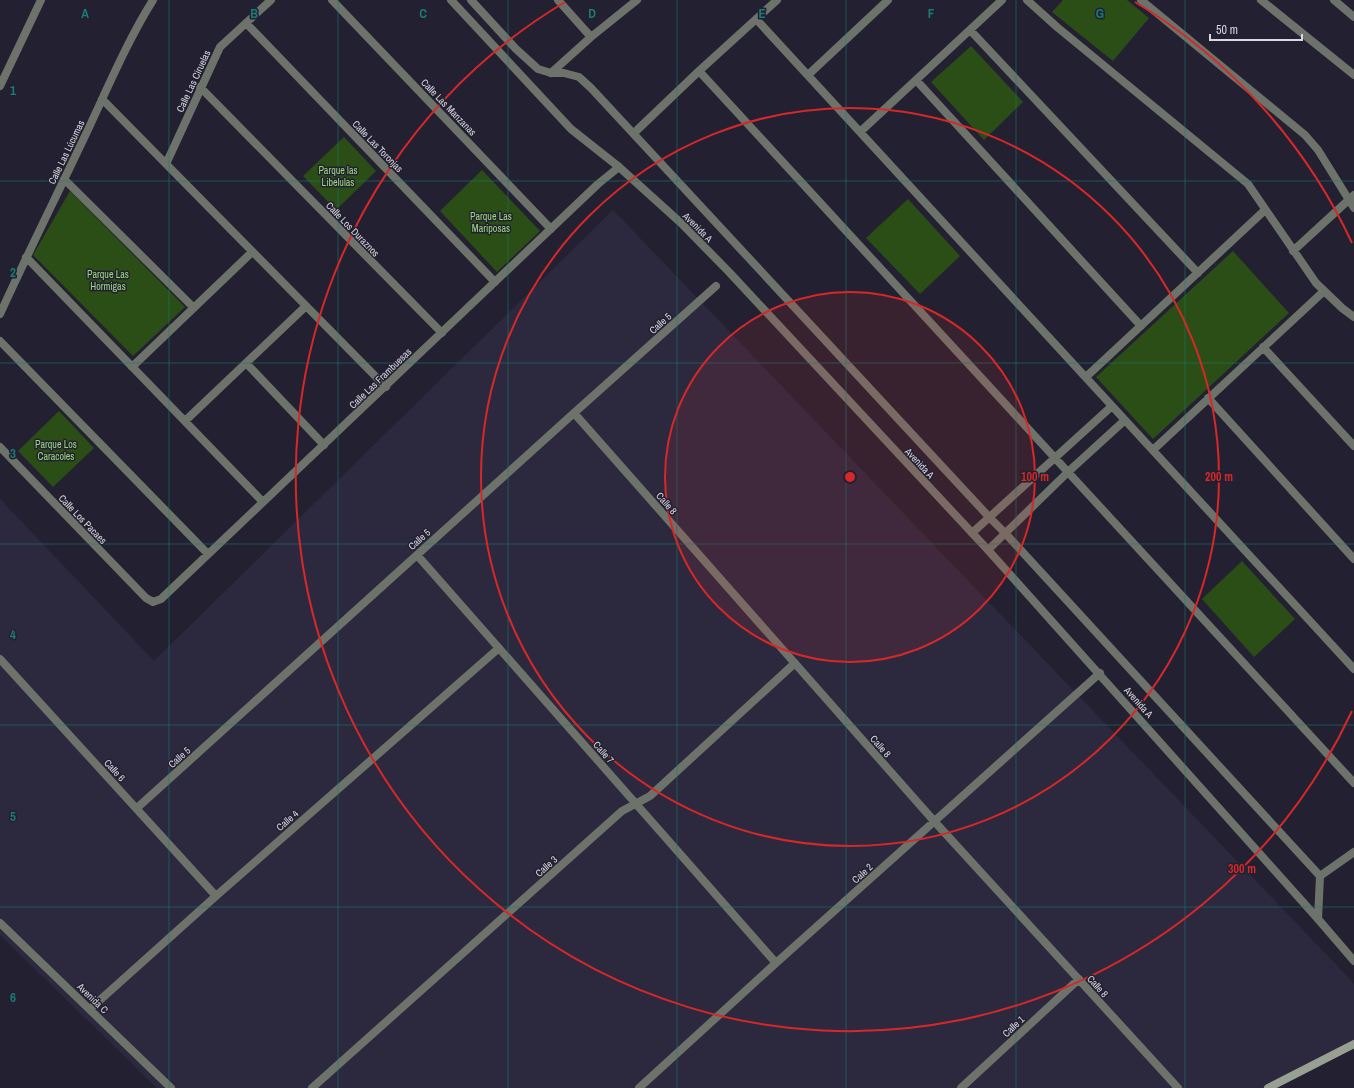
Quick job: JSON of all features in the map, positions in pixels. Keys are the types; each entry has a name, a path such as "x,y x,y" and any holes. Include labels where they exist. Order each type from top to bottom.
{"main road":[{"path":"1268,1088 1354,1044"}],"street":[{"path":"0,86 40,0"},
{"name":"Calle Las Lúcumas","path":"0,314 137,26 153,0"},
{"name":"Calle Las Ciruelas","path":"166,164 200,87 220,47 270,0"},
{"name":"Calle Las Manzanas","path":"332,0 551,229"},
{"name":"Avenida A","path":"451,0 571,128 619,167 681,223 729,272 988,550 1100,673 1354,961"},
{"name":"Avenida A","path":"471,0 530,63 538,69 551,73 564,73 579,77 634,133 1005,533 1320,876"},
{"path":"558,0 591,37"},
{"path":"551,73 591,37 637,0"},
{"path":"634,133 777,0"},
{"path":"808,75 888,0"},
{"path":"860,132 1002,0"},
{"path":"1027,0 1056,27 1248,184 1316,283 1342,308 1354,317"},
{"path":"1141,0 1305,135 1318,150 1352,197 1354,208"},
{"path":"1261,0 1354,75"},
{"path":"1334,0 1354,17"},
{"path":"756,19 1112,406 1353,665"},
{"name":"Calle Las Toronjas","path":"246,23 495,282"},
{"path":"970,30 1198,273"},
{"path":"699,71 1354,783"},
{"path":"916,80 1141,326"},
{"name":"Calle Los Duraznos","path":"200,87 442,333"},
{"path":"102,99 386,387"},
{"name":"Calle Las Frambuesas","path":"153,602 161,599 386,387 598,184 619,167"},
{"path":"64,179 194,308"},
{"path":"1293,251 1352,197"},
{"path":"1086,377 1265,210"},
{"path":"132,367 252,252"},
{"path":"26,257 263,502"},
{"name":"Calle 5","path":"137,808 716,286"},
{"path":"1153,450 1324,291"},
{"path":"184,421 306,306"},
{"path":"0,341 208,554"},
{"path":"1263,347 1354,446"},
{"path":"246,363 324,445"},
{"path":"1208,398 1354,559"},
{"path":"972,533 1112,406"},
{"name":"Calle 8","path":"574,413 934,821 1178,1088"},
{"path":"988,550 1068,472 1125,420"},
{"name":"Calle Los Pacaes","path":"0,447 146,598 153,602"},
{"name":"Calle 7","path":"417,555 776,963"},
{"name":"Calle 4","path":"90,1009 216,896 499,648"},
{"name":"Calle 6","path":"0,659 216,896"},
{"name":"Calle 3","path":"312,1088 622,811 650,796 795,663"},
{"name":"Cale 2","path":"639,1088 776,963 1100,673"},
{"path":"1318,919 1320,876 1354,852"},
{"name":"Avenida C","path":"0,923 171,1088"},
{"name":"Calle 1","path":"961,1088 1079,979"}],"shaded area":[{"path":"613,210 1347,976 1354,984 1354,1039 1269,1088 157,1088 0,935 0,499 154,661"}],"green space":[{"path":"1063,0 1127,0 1149,18 1113,61 1052,12"},
{"path":"971,46 1023,102 984,140 931,82"},
{"name":"Parque las Libelulas","path":"344,137 376,171 336,210 303,176"},
{"name":"Parque Las Mariposas","path":"482,170 540,231 497,272 440,211"},
{"name":"Parque Las Hormigas","path":"70,191 185,307 133,356 33,255"},
{"path":"908,199 960,256 920,294 866,238"},
{"path":"1233,251 1289,313 1153,439 1096,377"},
{"name":"Parque Los Caracoles","path":"59,411 94,448 53,487 18,451"},
{"path":"1242,561 1295,619 1254,657 1202,599"}]}
